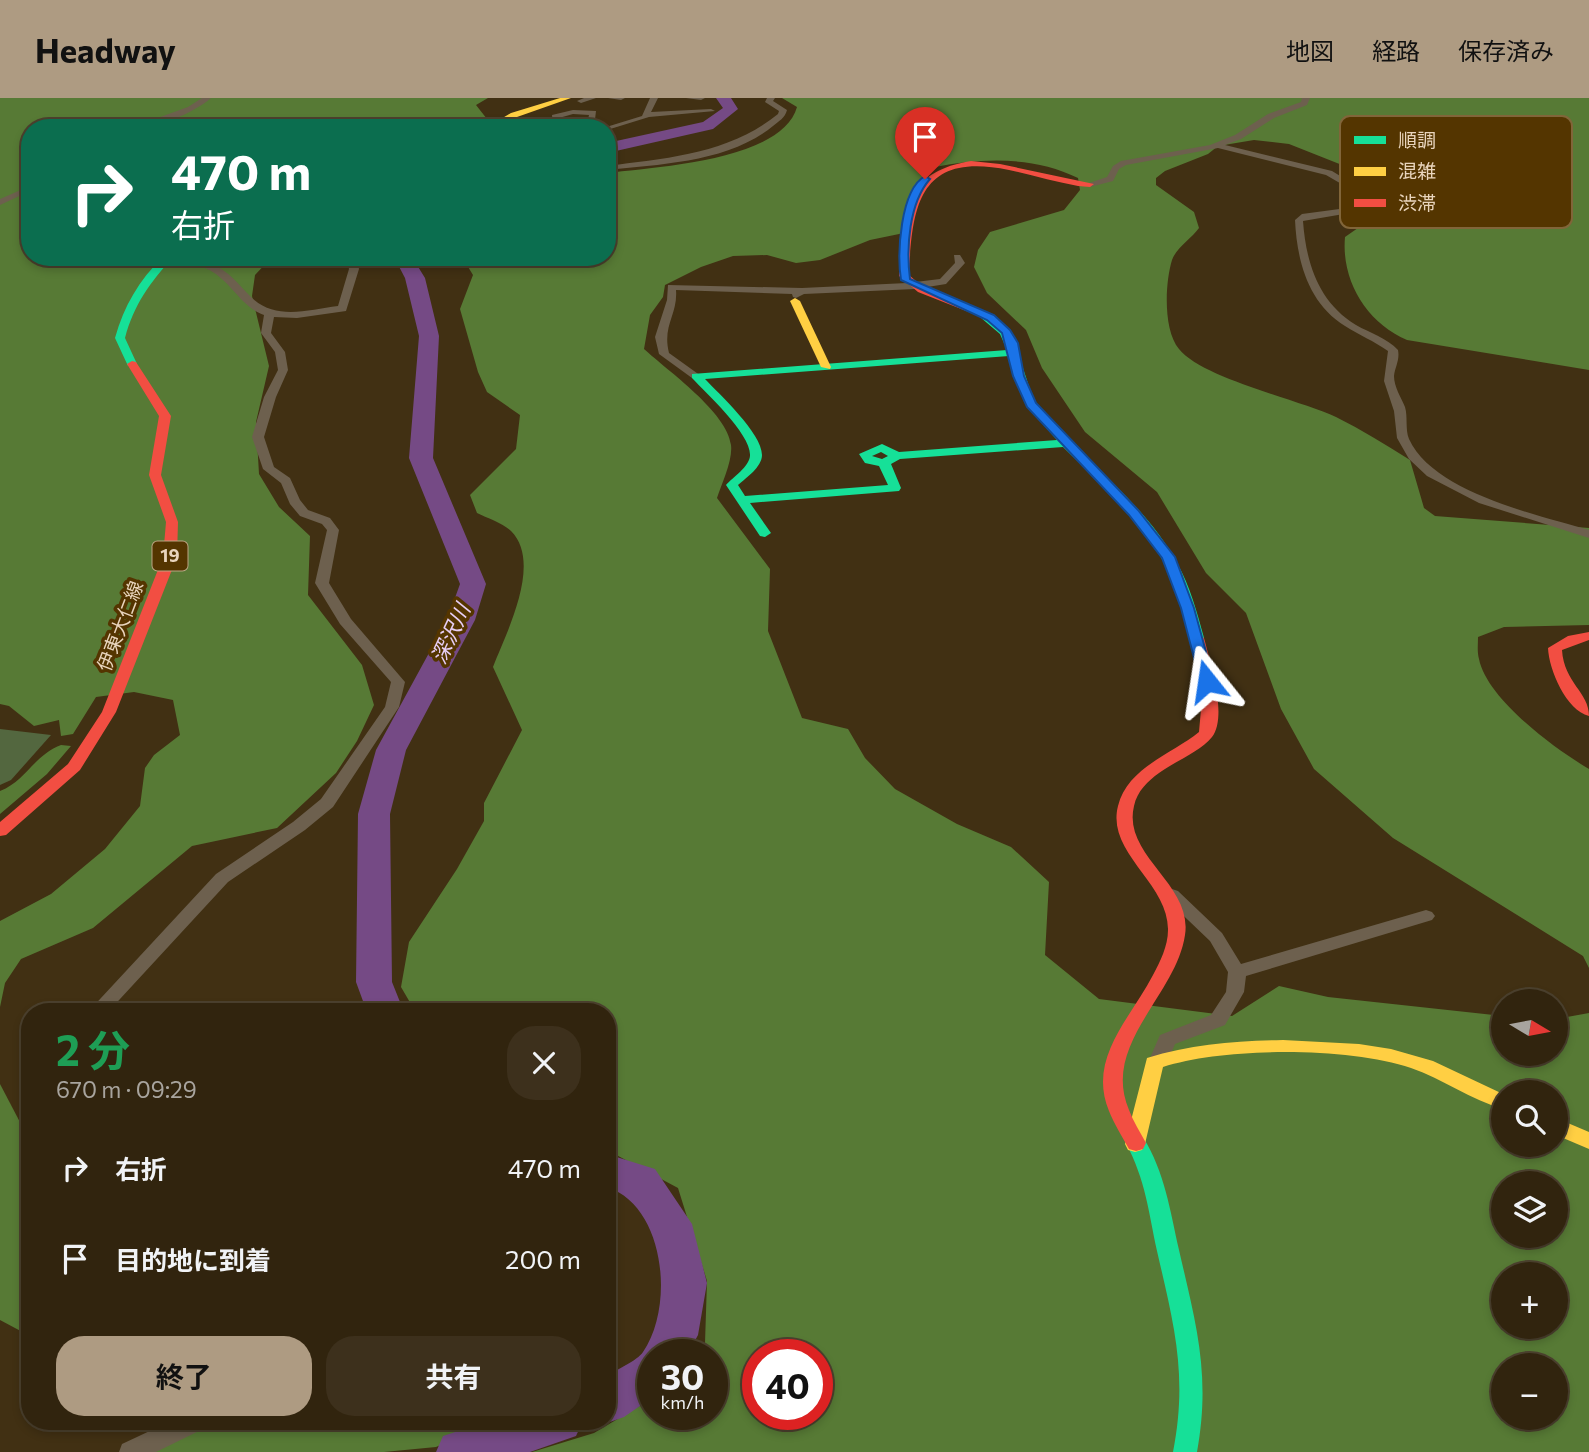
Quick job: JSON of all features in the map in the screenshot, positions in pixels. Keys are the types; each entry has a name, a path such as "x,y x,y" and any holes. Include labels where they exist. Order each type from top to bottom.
{"street":[{"path":"161,119 191,109 207,98"},
{"path":"507,119 514,115 592,98"},
{"path":"612,98 621,98"},
{"path":"647,115 653,98"},
{"path":"690,98 701,98"},
{"path":"616,167 681,158 730,147 768,129 782,115 783,110 769,102 771,98"},
{"path":"1135,1144 1140,1131 1150,1071 1160,1058 1167,1040 1218,1020 1235,992 1237,972 1216,937 1172,895 1127,832 1125,811 1128,798 1142,779 1206,734 1212,714 1207,681 1188,608 1168,557 1134,513 1066,443 1024,392 1007,332 991,318 913,285 904,276 910,206 916,188 935,172 958,165 985,164 1056,183 1090,184 1110,179 1116,168 1124,163 1177,155 1217,145 1304,103 1306,98"},
{"path":"555,119 576,102"},
{"path":"576,102 593,113 591,119"},
{"path":"616,125 647,115 711,111"},
{"path":"1217,145 1329,173 1340,179"},
{"path":"0,202 21,192"},
{"path":"1340,211 1305,216 1299,220 1300,246 1305,268 1320,300 1342,320 1393,350 1396,357 1388,380 1401,415 1402,435 1413,460 1453,486 1508,510 1589,534"},
{"path":"765,533 733,485 754,459 755,451 735,420 696,376 664,354 660,337 672,300 671,287 799,296 943,282 960,262 957,257"},
{"name":"伊東大仁線","path":"0,831 57,784 84,755 109,712 170,558 172,522 155,475 165,416 140,381 120,338 132,301 159,266"},
{"path":"208,266 222,270 249,299 269,314 342,309 353,266"},
{"path":"799,296 826,367"},
{"path":"105,1003 222,878 299,826 327,803 391,707 398,682 345,621 322,583 333,530 326,521 304,513 294,501 286,481 269,469 258,437 270,397 283,370 281,352 266,333 269,314"},
{"path":"696,376 1014,354"},
{"path":"741,500 895,488 890,459 1066,443"},
{"path":"1589,636 1573,639 1555,648 1553,663 1559,678 1589,712"},
{"path":"1172,895 1177,932 1165,968 1118,1041 1114,1060 1115,1105 1156,1180 1175,1282 1194,1355 1196,1417 1185,1452"},
{"path":"1237,972 1426,916"},
{"path":"1160,1058 1219,1048 1387,1055 1413,1061 1491,1097"},
{"path":"1568,1131 1589,1141"},
{"path":"131,1452 176,1430"}],"green space":[{"path":"0,98 488,98 476,105 487,119 21,119 21,266 264,266 255,275 252,296 269,366 256,422 259,474 279,507 310,536 308,595 362,665 374,705 357,741 336,773 277,828 192,846 93,928 21,959 5,983 0,1007 0,921 51,894 105,849 140,806 145,768 154,755 180,735 173,700 134,692 96,697 73,734 61,736 59,720 34,726 9,706 0,704"},
{"path":"782,98 1589,98 1589,370 1407,340 1380,323 1369,312 1352,284 1345,253 1345,237 1358,228 1572,228 1572,116 1340,116 1340,164 1289,144 1254,140 1218,146 1208,154 1165,171 1156,178 1156,185 1194,212 1199,228 1180,247 1172,260 1167,293 1170,330 1179,349 1191,360 1229,379 1336,417 1410,460 1424,508 1435,516 1589,528 1589,625 1504,627 1478,637 1478,648 1485,674 1508,706 1541,736 1589,769 1589,968 1583,956 1393,838 1314,769 1281,709 1246,613 1206,573 1157,492 1085,432 1042,368 1026,330 987,293 974,267 978,250 990,232 1064,210 1080,190 1078,178 1026,162 989,161 935,167 918,185 904,233 870,240 820,260 796,263 767,255 733,256 701,267 665,285 663,297 650,315 644,349 708,406 727,432 731,445 730,458 717,498 770,569 768,631 802,718 848,729 865,758 895,789 957,824 1011,847 1049,882 1045,955 1099,999 1232,1016 1279,986 1328,997 1491,1015 1491,1066 1568,1066 1568,1017 1589,1013 1589,1452 532,1452 599,1430 616,1430 616,1420 637,1407 637,1430 728,1430 728,1339 705,1339 707,1281 678,1188 616,1155 616,1003 410,1003 401,987 409,942 457,869 484,821 484,803 522,730 493,667 519,598 524,561 520,545 511,531 477,513 470,495 516,449 520,415 487,392 478,372 460,309 473,275 468,266 616,266 616,172 714,158 768,139 786,125 797,107"},
{"path":"0,729 51,735 11,780 0,785"},
{"path":"61,745 71,746 47,774 0,814 0,791 17,781 43,755"},
{"path":"0,1084 21,1124 21,1331 0,1320"},
{"path":"196,1430 476,1430 436,1447 384,1452 150,1452"}],"waterway":[{"name":"深沢川","path":"616,146 708,126 731,109 723,98"},
{"name":"深沢川","path":"382,1003 374,982 374,814 391,750 461,620 473,584 421,458 429,336 415,278 408,266"},
{"name":"深沢川","path":"616,1173 640,1181 671,1224 685,1283 673,1339"},
{"name":"深沢川","path":"616,1396 637,1382"},
{"name":"深沢川","path":"460,1452 530,1430"}],"traffic: fast":[{"path":"132,364 120,338 123,326 144,284 159,266"},
{"path":"984,315 1005,333 1021,381 1033,406 1119,495 1165,553 1180,583 1197,638"},
{"path":"696,376 1014,353"},
{"path":"696,376 731,414 754,447 756,455 753,463 732,485 741,500 895,488 884,463 897,456 1066,443"},
{"path":"884,463 869,460 865,454 882,448 897,456"},
{"path":"741,500 765,533"},
{"path":"1136,1143 1150,1169 1158,1195 1190,1350 1193,1398 1185,1452"}],"traffic: slow":[{"path":"507,119 567,98"},
{"path":"795,301 826,367"},
{"path":"1135,1144 1154,1063 1208,1050 1322,1048 1391,1056 1426,1066 1491,1096"},
{"path":"1568,1131 1589,1141"}],"traffic: jam":[{"path":"984,315 921,290 904,276 908,228 920,190 932,176 949,167 971,164 1000,166 1090,184"},
{"path":"0,831 74,767 109,712 170,557 172,522 155,475 165,416 132,364"},
{"path":"1589,636 1573,639 1555,648 1560,676 1589,712"},
{"path":"1136,1143 1118,1109 1112,1080 1116,1054 1170,961 1177,933 1176,915 1170,899 1131,841 1125,825 1125,808 1129,795 1147,774 1206,734 1210,698 1197,638"}],"route":[{"path":"925,179 916,188 910,206 904,267 906,280 991,318 1007,332 1012,343 1018,376 1031,404 1134,513 1158,541 1175,569 1207,681"}]}
